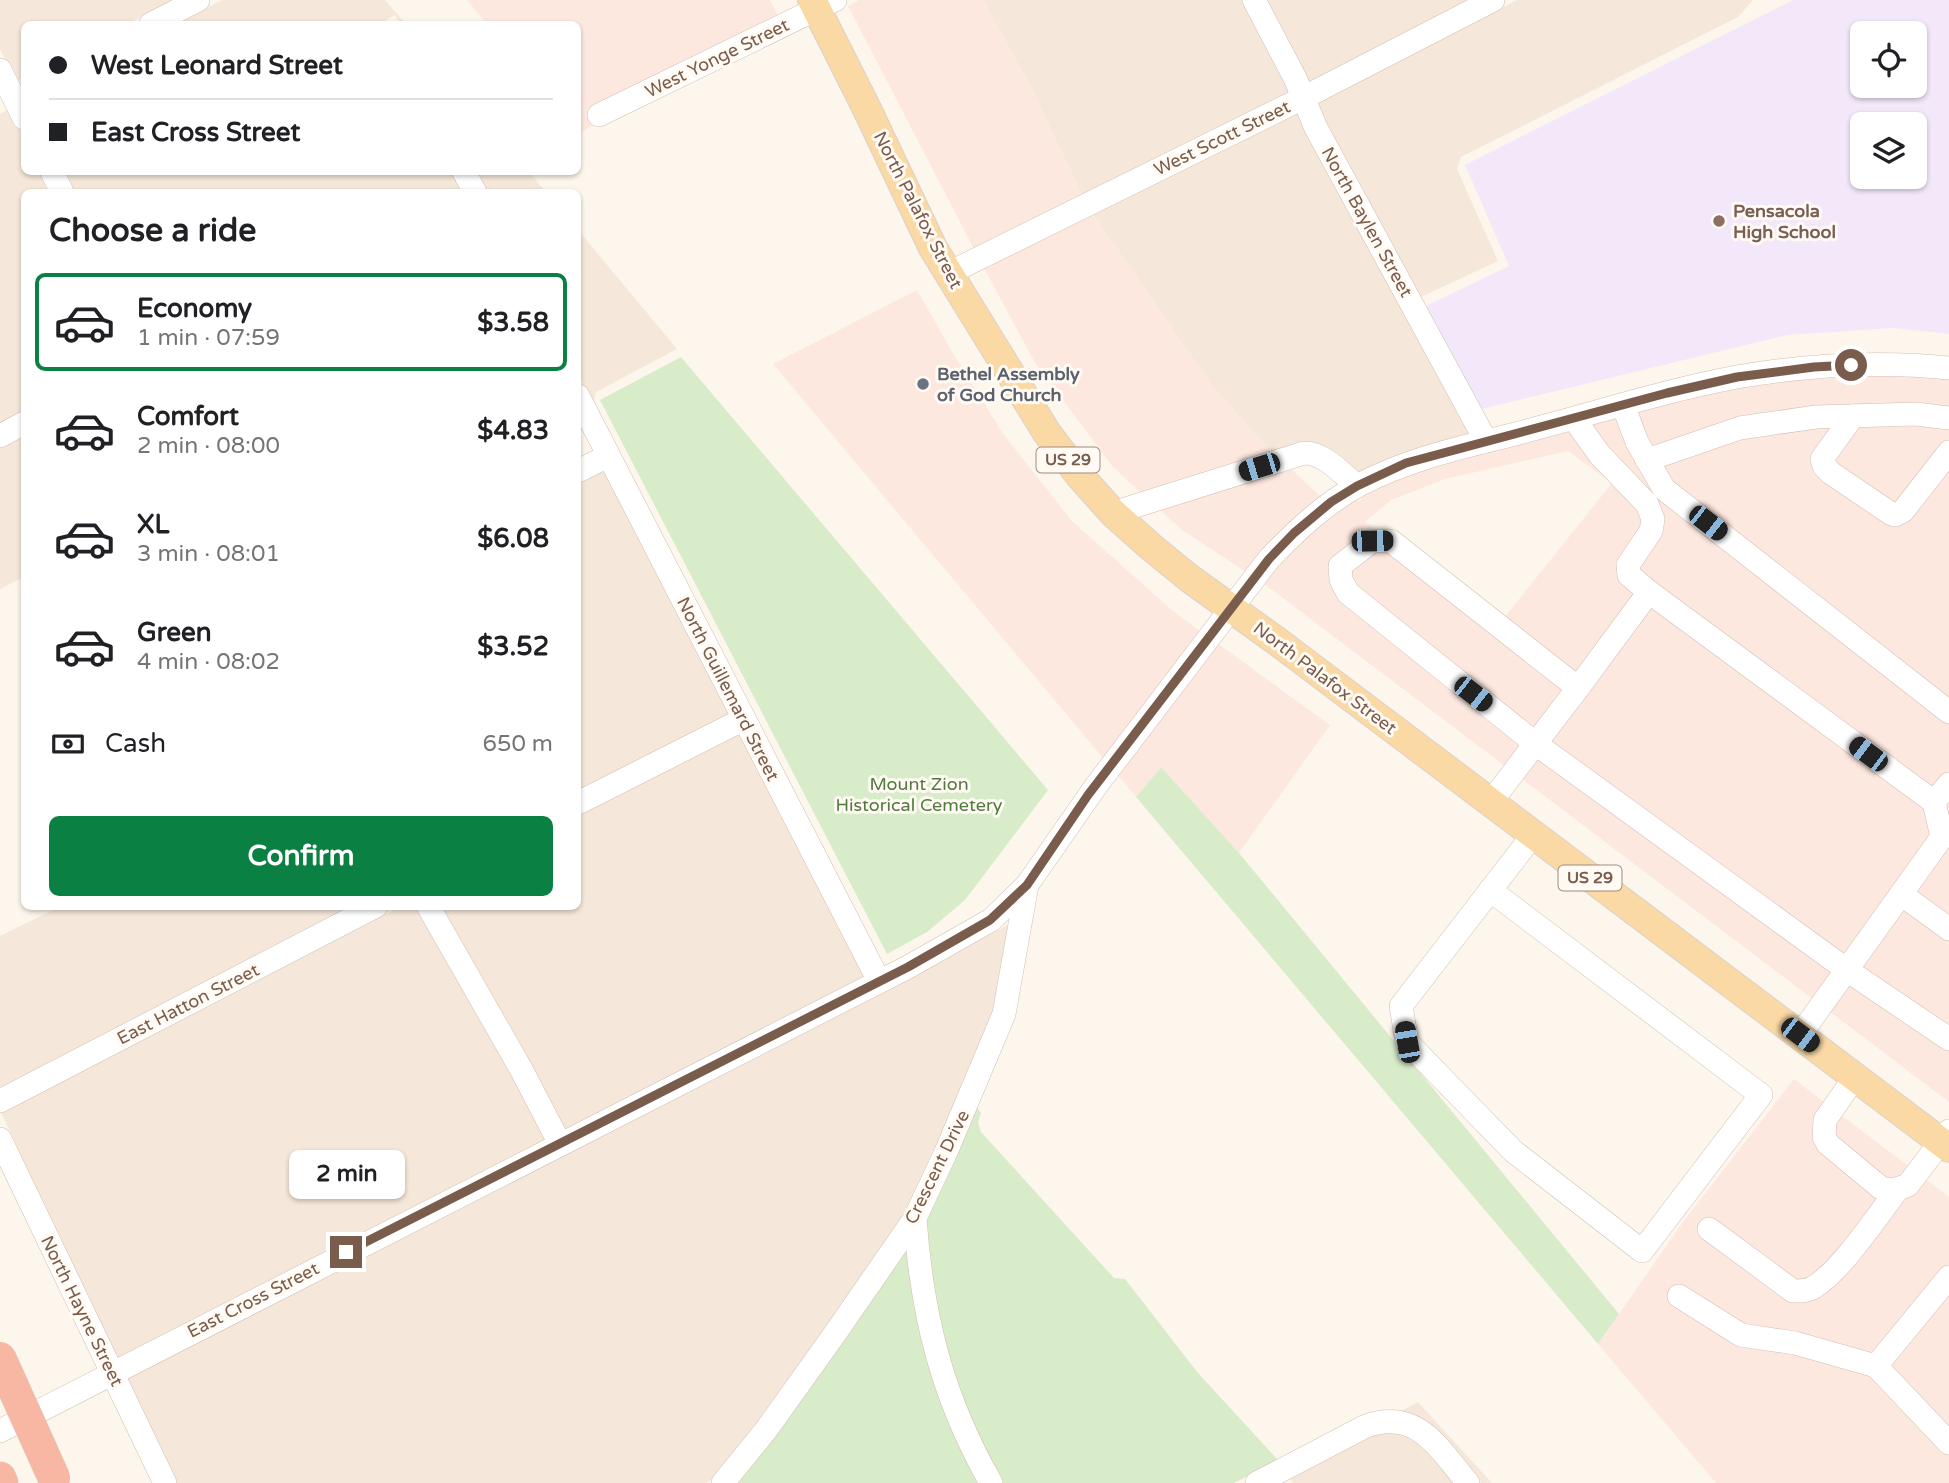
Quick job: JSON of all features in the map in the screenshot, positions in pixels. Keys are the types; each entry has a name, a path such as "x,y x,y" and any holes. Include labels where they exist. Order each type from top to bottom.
{"highway":[{"path":"0,1359 55,1480"}],"main road":[{"name":"North Palafox Street","path":"821,3 865,105 933,248 1047,433 1113,513 1151,547 1532,835 1855,1077 1947,1140"}],"street":[{"path":"156,21 198,0"},
{"name":"North Baylen Street","path":"1254,0 1295,78 1316,128 1486,441"},
{"name":"West Scott Street","path":"949,273 1304,98 1493,0"},
{"name":"West Yonge Street","path":"599,115 821,3"},
{"path":"0,70 21,112"},
{"name":"East Cross Street","path":"0,1431 879,981 990,920 1027,885 1088,795 1269,559 1294,533 1331,502 1357,486 1406,463 1737,377 1814,367 1889,365 1949,368"},
{"name":"North Guillemard Street","path":"581,402 879,981"},
{"path":"1623,405 1637,442 1664,489 1949,712"},
{"path":"1647,460 1740,428 1816,417 1916,414 1949,418"},
{"path":"1853,416 1822,459 1824,466 1895,515 1903,512 1949,452"},
{"path":"1574,418 1600,455 1647,504 1653,519 1651,531 1628,565 1629,575 1934,802 1942,837 1800,1035"},
{"path":"0,436 21,425"},
{"path":"1113,513 1304,453 1314,453 1322,457 1357,486"},
{"path":"581,469 607,456"},
{"path":"1578,688 1391,541 1372,541 1340,566 1341,580 1348,593 1536,744 1847,970 1949,1039"},
{"path":"1490,803 1649,592"},
{"path":"581,801 744,719"},
{"path":"1934,802 1949,784"},
{"path":"1490,890 1762,1095 1642,1251 1513,1151 1407,1042 1401,1006 1532,835"},
{"name":"Crescent Drive","path":"723,1483 766,1430 915,1218 1004,1014 1027,885"},
{"path":"1901,894 1949,929"},
{"name":"East Hatton Street","path":"0,1101 368,910"},
{"path":"430,910 521,1069 560,1144"},
{"path":"1855,1077 1825,1120 1824,1137 1828,1144 1881,1188 1889,1190 1908,1185 1947,1140"},
{"name":"North Hayne Street","path":"0,1139 165,1483"},
{"path":"1709,1230 1793,1291 1812,1289 1843,1260 1898,1189"},
{"path":"915,1218 918,1264 926,1315 941,1370 958,1418 991,1483"},
{"path":"1876,1366 1949,1277"},
{"path":"1679,1296 1741,1335 1795,1343 1876,1366 1949,1443"},
{"path":"1272,1479 1366,1426 1395,1420 1421,1430 1468,1483"}],"shaded area":[{"path":"0,0 175,0 133,21 21,21 21,79 17,81 0,49"},
{"path":"222,0 385,0 403,21 398,21 395,15 384,21 180,21"},
{"path":"467,0 770,0 778,16 587,109 594,125 581,132 581,21 484,21"},
{"path":"859,0 983,0 1030,86 1082,195 974,249 848,6"},
{"path":"983,0 1244,0 1291,92 1082,195 1030,86"},
{"path":"1265,0 1469,0 1308,84"},
{"path":"1517,0 1753,0 1738,17 1461,157 1457,169 1498,261 1419,298 1316,104"},
{"name":"Pensacola High School","path":"1793,0 1949,0 1949,334 1893,328 1787,335 1482,409 1422,308 1509,266 1465,165"},
{"path":"9,109 21,132 21,175 43,175 50,189 21,189 21,413 0,424 0,114"},
{"path":"1299,112 1471,434 1403,453 1358,474 1310,441 1294,443 1272,452 1210,383 1093,214"},
{"path":"64,175 455,175 462,188 460,189 71,189"},
{"path":"476,175 532,175 543,189 483,189"},
{"path":"1093,214 1210,383 1272,452 1141,493 1112,466 1034,361 984,268"},
{"path":"581,234 677,349 596,392 593,404 618,455 581,381"},
{"path":"917,290 1004,435 1072,521 1173,611 1200,631 1103,758 773,364"},
{"path":"1890,375 1949,379 1949,1102 1263,583 1301,541 1333,514 1357,499 1360,501 1363,495 1410,473 1670,403 1739,388 1816,378","holes":["1568,451 1612,483 1504,618 1365,522 1391,500 1445,479"]},
{"path":"21,437 21,578 0,589 0,448"},
{"path":"604,469 731,713 581,790 581,481"},
{"path":"1291,469 1321,497 1246,572 1182,530 1159,509"},
{"path":"1217,643 1330,725 1239,853 1161,767 1136,797 1117,774"},
{"path":"740,732 866,976 563,1131 441,910 581,910 581,814"},
{"path":"53,910 347,910 0,1089 0,936"},
{"path":"394,910 419,910 454,968 547,1139 116,1359 1,1112"},
{"path":"1010,924 995,1010 909,1208 905,1208 905,1214 759,1422 713,1479 706,1483 176,1483 125,1378"},
{"path":"1794,1079 1949,1197 1949,1483 1716,1483 1598,1344 1683,1222"},
{"path":"1418,1402 1492,1483 1481,1483 1425,1421 1403,1411"},
{"path":"1395,1431 1416,1439 1455,1483 1293,1483 1290,1478 1370,1436"}],"green space":[{"name":"Mount Zion Historical Cemetery","path":"681,357 1048,790 965,900 927,932 887,954 600,400"},
{"path":"1161,767 1239,853 1619,1314 1598,1344 1136,797"},
{"path":"977,1107 981,1113 978,1122 981,1132 1114,1278 1125,1279 1198,1373 1278,1460 1234,1483 1001,1483 967,1414 935,1313 924,1221"},
{"path":"907,1247 980,1483 736,1483"}],"place":[{"name":"Pensacola High School","path":"1719,221"},
{"name":"Bethel Assembly of God Church","path":"923,384"}],"route":[{"path":"346,1252 908,967 990,920 1027,885 1088,795 1269,559 1294,533 1331,502 1357,486 1406,463 1667,393 1737,377 1851,365"}]}
